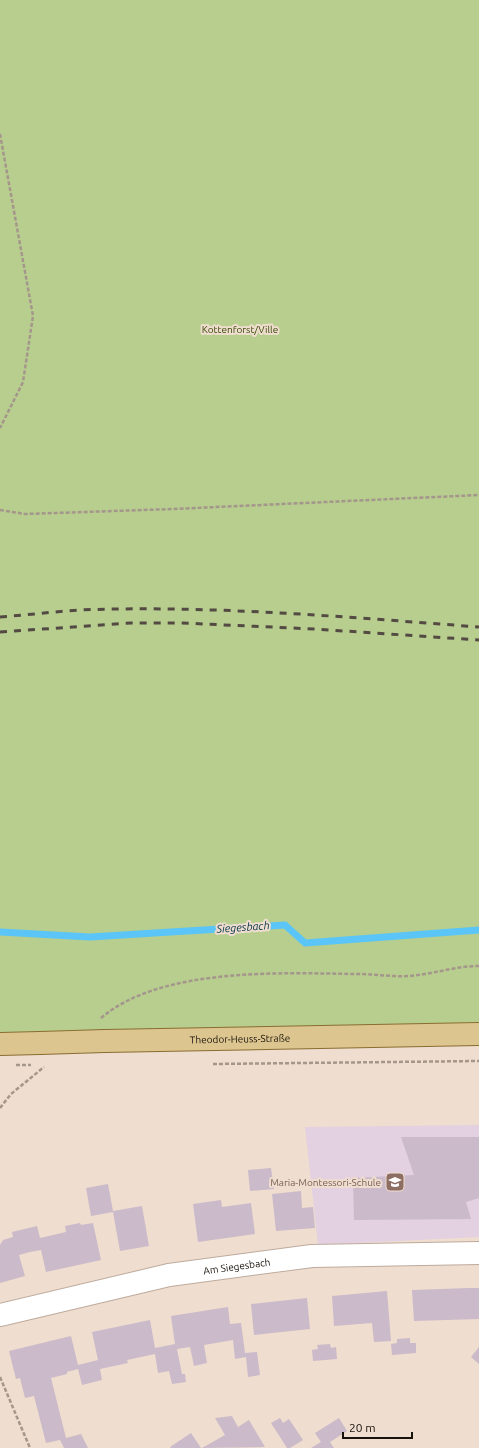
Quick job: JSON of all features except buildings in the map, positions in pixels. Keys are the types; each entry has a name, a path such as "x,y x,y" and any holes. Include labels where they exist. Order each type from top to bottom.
{"main road":[{"name":"Theodor-Heuss-Straße","path":"0,1044 479,1034"}],"street":[{"name":"Am Siegesbach","path":"0,1315 169,1275 312,1256 479,1253"}],"path":[{"path":"0,134 34,316 23,382 0,428"},
{"path":"0,510 25,514 126,511 479,495"},
{"path":"96,1022 107,1013 141,995 173,984 208,978 275,974 410,976 479,966"},
{"path":"211,1064 479,1061"},
{"path":"0,1108 11,1094 45,1065"},
{"path":"0,1377 30,1448"}],"shaded area":[{"name":"Maria-Montessori-Schule","path":"479,1125 479,1237 318,1245 305,1127"}],"green space":[{"name":"Kottenforst/Ville","path":"0,0 479,0 479,1034 0,1032"}],"waterway":[{"name":"Siegesbach","path":"0,932 90,937 285,925 305,943 479,930"}],"railway":[{"path":"0,617 79,610 179,609 279,613 479,627"},
{"path":"0,632 131,623 182,623 314,629 479,640"}],"place":[{"name":"Maria-Montessori-Schule","path":"395,1182"}]}
